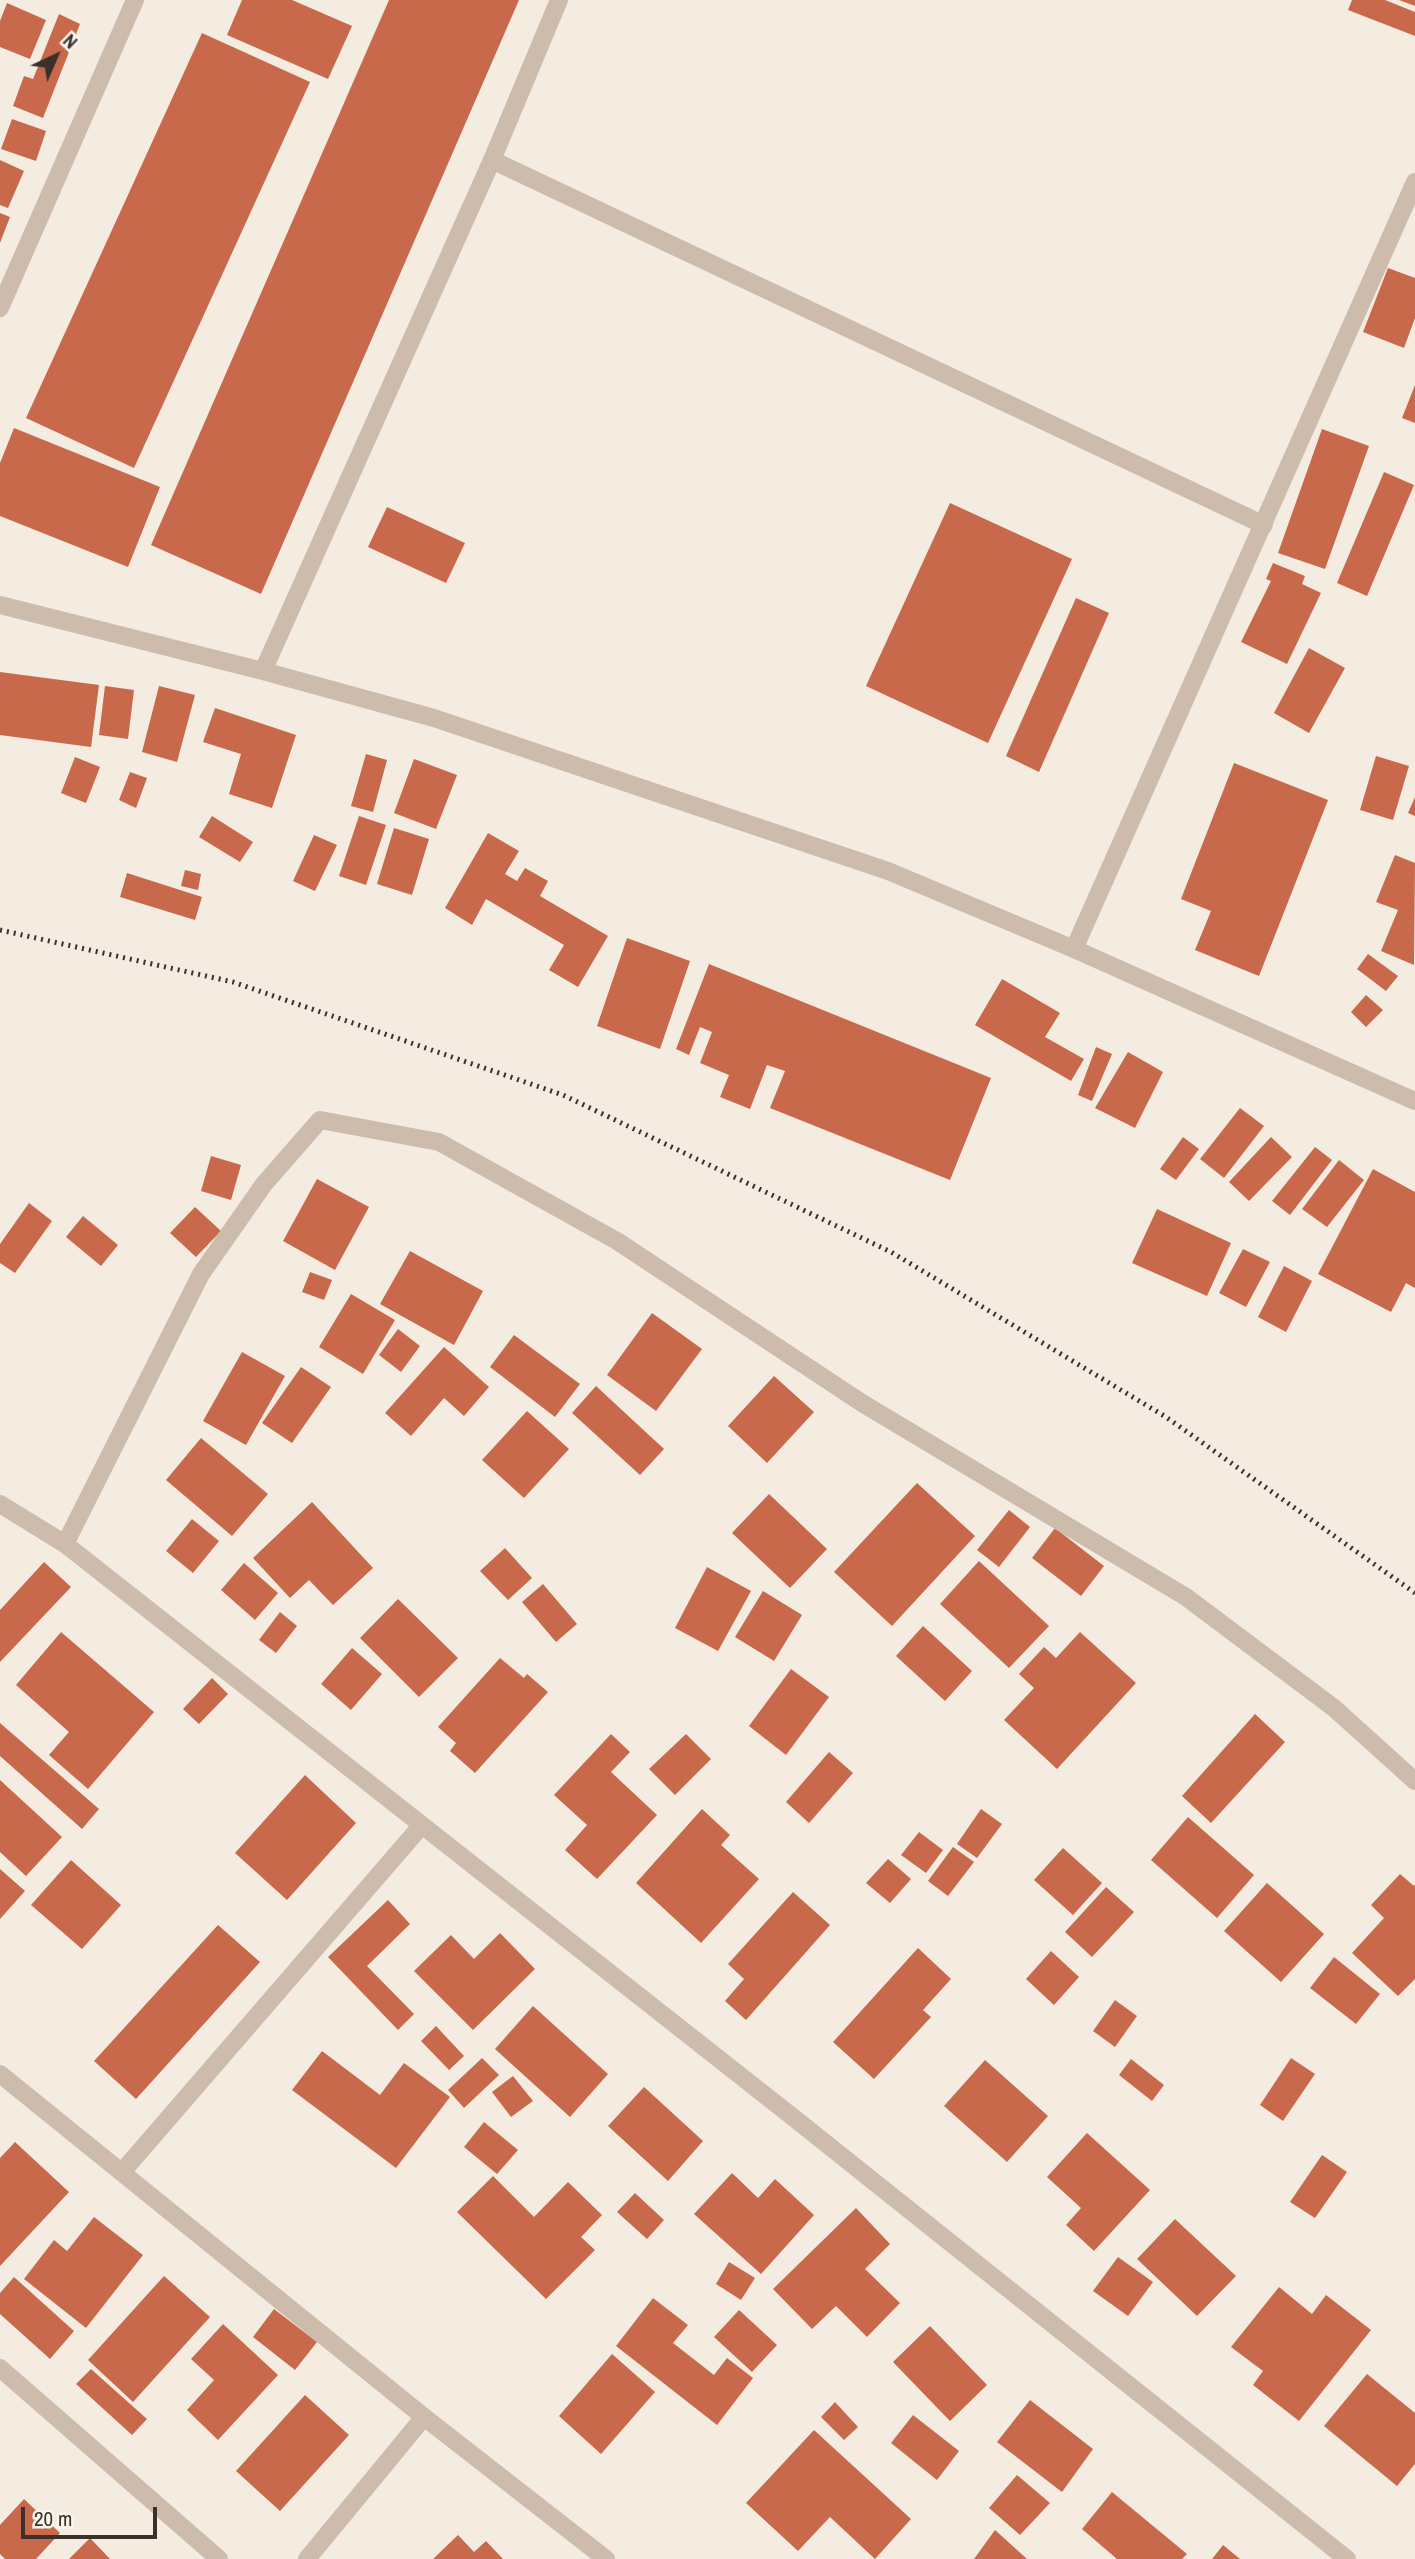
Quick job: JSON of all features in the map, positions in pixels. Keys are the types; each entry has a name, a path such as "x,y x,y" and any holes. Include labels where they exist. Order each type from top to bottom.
{"street":[{"path":"1,303 135,0"},
{"path":"263,671 492,160 559,0"},
{"path":"492,160 1264,525"},
{"path":"1074,949 1415,182"},
{"path":"0,605 263,671 434,718 888,871 1414,1098"},
{"path":"65,1544 201,1274 264,1184 320,1119 439,1142 617,1241 862,1403 1186,1597 1334,1708 1415,1781"},
{"path":"0,1504 65,1544 1347,2559"},
{"path":"122,2172 422,1825"},
{"path":"0,2074 424,2417 606,2559"},
{"path":"0,2368 219,2559"},
{"path":"307,2559 424,2417"}],"building":[{"path":"242,0 292,0 352,26 328,79 227,35"},
{"path":"389,0 519,0 261,594 151,545"},
{"path":"1352,0 1385,0 1415,12 1415,36 1348,10"},
{"path":"1399,0 1415,0 1415,6"},
{"path":"7,3 46,20 30,59 0,47 0,21"},
{"path":"59,14 80,24 43,118 13,106 24,76 33,79"},
{"path":"202,33 310,82 134,468 26,418"},
{"path":"12,119 46,131 36,161 1,149"},
{"path":"0,160 24,171 8,208 0,205"},
{"path":"0,213 10,217 0,243"},
{"path":"1388,268 1415,278 1415,318 1404,348 1363,332"},
{"path":"1415,385 1415,423 1402,418"},
{"path":"14,428 160,487 128,567 0,516 0,463"},
{"path":"1322,429 1369,446 1325,569 1278,553"},
{"path":"1384,472 1414,485 1367,596 1337,583"},
{"path":"950,503 1072,559 988,743 866,686"},
{"path":"387,507 465,543 446,583 368,547"},
{"path":"1273,563 1305,576 1302,584 1321,593 1287,664 1241,642 1271,581 1266,579"},
{"path":"1076,598 1109,613 1039,772 1006,756"},
{"path":"1309,648 1345,668 1309,733 1274,713"},
{"path":"0,672 99,685 91,747 0,735"},
{"path":"105,686 134,690 128,739 99,735"},
{"path":"159,686 195,695 177,762 142,752"},
{"path":"215,708 296,735 272,808 229,794 241,754 203,742"},
{"path":"366,754 387,760 373,812 351,806"},
{"path":"1376,756 1409,766 1393,820 1360,810"},
{"path":"75,757 100,767 86,803 61,793"},
{"path":"414,759 457,775 436,829 394,813"},
{"path":"1234,763 1328,800 1259,976 1195,950 1211,911 1181,899"},
{"path":"130,772 147,778 136,808 119,800"},
{"path":"1415,797 1415,816 1408,813"},
{"path":"212,816 253,842 240,862 199,837"},
{"path":"359,816 386,825 366,885 339,876"},
{"path":"394,828 429,839 412,895 377,884"},
{"path":"488,833 519,851 505,874 517,881 525,868 548,881 540,896 608,936 578,987 549,970 564,945 486,899 472,925 445,908"},
{"path":"314,835 337,845 315,891 293,881"},
{"path":"1395,855 1415,863 1414,965 1381,951 1398,910 1376,902"},
{"path":"185,870 201,874 198,890 181,886"},
{"path":"127,873 202,897 195,920 120,897"},
{"path":"627,938 690,961 660,1049 597,1026"},
{"path":"1368,954 1398,976 1386,991 1357,969"},
{"path":"709,964 991,1078 950,1180 770,1108 785,1071 767,1065 750,1109 720,1097 729,1075 700,1063 712,1032 700,1027 689,1055 676,1049"},
{"path":"1002,979 1060,1013 1045,1037 1084,1059 1071,1081 975,1025"},
{"path":"1366,995 1383,1010 1366,1027 1351,1012"},
{"path":"1096,1047 1112,1054 1092,1101 1078,1095"},
{"path":"1128,1052 1163,1072 1135,1128 1095,1108"},
{"path":"1240,1108 1264,1126 1224,1178 1200,1159"},
{"path":"1183,1137 1199,1149 1176,1180 1160,1169"},
{"path":"1271,1137 1292,1157 1249,1201 1229,1182"},
{"path":"1315,1147 1332,1160 1290,1215 1272,1201"},
{"path":"211,1156 241,1165 231,1200 201,1191"},
{"path":"1339,1160 1364,1180 1327,1227 1302,1209"},
{"path":"1373,1169 1415,1192 1415,1288 1406,1283 1391,1312 1318,1274"},
{"path":"317,1179 369,1207 335,1270 283,1241"},
{"path":"29,1203 52,1221 15,1273 0,1263 0,1244"},
{"path":"195,1207 221,1231 196,1257 170,1233"},
{"path":"1157,1209 1231,1243 1207,1296 1132,1263"},
{"path":"83,1216 118,1245 101,1266 66,1237"},
{"path":"1243,1249 1270,1262 1246,1307 1219,1293"},
{"path":"410,1251 483,1291 454,1345 380,1304"},
{"path":"1284,1266 1312,1281 1286,1332 1258,1317"},
{"path":"310,1272 332,1280 324,1300 302,1292"},
{"path":"351,1294 395,1320 363,1374 319,1347"},
{"path":"652,1313 702,1349 656,1411 607,1375"},
{"path":"398,1329 420,1346 401,1372 379,1355"},
{"path":"514,1335 580,1384 555,1417 490,1367"},
{"path":"444,1347 489,1387 464,1416 444,1398 411,1436 385,1413"},
{"path":"242,1352 285,1376 246,1445 203,1421"},
{"path":"301,1367 331,1387 292,1443 262,1423"},
{"path":"774,1376 814,1412 767,1463 728,1426"},
{"path":"596,1386 664,1449 640,1475 572,1413"},
{"path":"527,1411 569,1449 524,1498 482,1460"},
{"path":"201,1438 268,1494 232,1536 166,1480"},
{"path":"917,1483 975,1536 892,1626 834,1572"},
{"path":"769,1494 827,1549 790,1588 732,1533"},
{"path":"312,1502 373,1568 333,1605 309,1580 290,1598 253,1558"},
{"path":"1009,1510 1030,1527 999,1567 977,1550"},
{"path":"192,1519 219,1541 193,1573 166,1551"},
{"path":"1055,1528 1104,1566 1081,1596 1032,1558"},
{"path":"505,1548 532,1578 508,1600 480,1571"},
{"path":"979,1561 1049,1626 1009,1668 940,1604"},
{"path":"44,1562 71,1587 0,1662 0,1610"},
{"path":"244,1563 278,1593 255,1620 221,1590"},
{"path":"707,1567 751,1591 718,1651 675,1628"},
{"path":"543,1584 577,1624 556,1642 522,1602"},
{"path":"763,1591 802,1615 774,1661 735,1637"},
{"path":"398,1599 458,1658 419,1697 360,1638"},
{"path":"280,1612 297,1626 276,1653 259,1640"},
{"path":"923,1626 972,1671 945,1701 896,1656"},
{"path":"61,1632 154,1712 88,1789 49,1755 69,1732 16,1685"},
{"path":"1080,1632 1136,1683 1057,1769 1004,1720 1034,1688 1019,1674 1044,1647 1056,1658"},
{"path":"352,1648 382,1674 351,1710 321,1684"},
{"path":"500,1658 524,1678 527,1674 548,1692 475,1773 450,1751 456,1743 438,1727"},
{"path":"791,1669 829,1697 786,1755 749,1726"},
{"path":"212,1678 228,1694 199,1724 183,1709"},
{"path":"1255,1714 1285,1742 1211,1823 1182,1796"},
{"path":"0,1723 99,1809 82,1829 0,1756"},
{"path":"611,1734 630,1752 611,1772 657,1815 597,1879 565,1850 587,1825 554,1795"},
{"path":"686,1734 711,1759 675,1795 649,1769"},
{"path":"829,1752 853,1773 809,1823 786,1802"},
{"path":"305,1775 356,1823 287,1900 235,1853"},
{"path":"0,1780 62,1837 26,1876 0,1852"},
{"path":"702,1809 730,1835 721,1845 759,1879 701,1943 636,1883"},
{"path":"981,1809 1002,1824 977,1858 957,1844"},
{"path":"1188,1817 1254,1875 1217,1918 1151,1860"},
{"path":"919,1832 943,1850 926,1873 901,1855"},
{"path":"953,1847 974,1862 948,1896 928,1881"},
{"path":"1063,1848 1102,1883 1073,1915 1034,1880"},
{"path":"888,1859 911,1879 890,1903 866,1883"},
{"path":"71,1860 121,1905 82,1949 31,1905"},
{"path":"0,1869 25,1891 0,1919"},
{"path":"1400,1874 1414,1886 1415,1884 1415,1979 1398,1996 1352,1953 1384,1918 1371,1905"},
{"path":"1267,1883 1324,1934 1281,1982 1224,1931"},
{"path":"1106,1887 1134,1912 1092,1957 1065,1932"},
{"path":"793,1892 830,1925 746,2020 725,2001 744,1979 728,1964"},
{"path":"388,1900 410,1924 367,1966 414,2014 398,2030 328,1957"},
{"path":"218,1925 260,1962 136,2099 94,2061"},
{"path":"500,1933 535,1969 473,2030 414,1971 451,1935 474,1959"},
{"path":"918,1948 951,1979 923,2010 931,2017 874,2079 833,2042"},
{"path":"1051,1951 1079,1977 1054,2005 1026,1979"},
{"path":"1334,1957 1380,1994 1356,2024 1310,1988"},
{"path":"1115,2000 1137,2016 1115,2047 1093,2031"},
{"path":"533,2006 608,2074 570,2117 495,2049"},
{"path":"436,2026 464,2056 449,2070 421,2041"},
{"path":"322,2051 380,2095 404,2063 450,2097 396,2168 292,2090"},
{"path":"482,2058 499,2075 464,2108 448,2090"},
{"path":"1291,2058 1315,2074 1283,2121 1260,2105"},
{"path":"1131,2059 1164,2085 1152,2101 1119,2075"},
{"path":"985,2060 1048,2116 1007,2162 944,2106"},
{"path":"513,2076 533,2101 511,2117 492,2092"},
{"path":"644,2087 703,2141 668,2181 608,2126"},
{"path":"484,2122 518,2150 497,2174 464,2147"},
{"path":"1087,2133 1150,2190 1094,2251 1066,2225 1081,2208 1047,2177"},
{"path":"15,2142 69,2192 0,2266 0,2158"},
{"path":"1322,2155 1347,2172 1315,2218 1290,2202"},
{"path":"732,2173 758,2198 775,2179 814,2215 761,2274 694,2214"},
{"path":"493,2176 534,2217 568,2182 602,2215 581,2237 595,2250 546,2299 457,2212"},
{"path":"635,2193 664,2220 647,2239 617,2212"},
{"path":"856,2208 890,2244 865,2269 900,2303 867,2337 836,2306 812,2329 773,2289"},
{"path":"94,2217 143,2255 86,2328 24,2279 54,2240 67,2251"},
{"path":"1175,2219 1236,2276 1197,2316 1137,2259"},
{"path":"1118,2257 1153,2282 1128,2316 1093,2291"},
{"path":"729,2262 755,2278 741,2300 716,2284"},
{"path":"164,2276 210,2317 133,2402 88,2360"},
{"path":"14,2277 74,2331 50,2359 0,2314 0,2293"},
{"path":"1279,2287 1312,2314 1326,2295 1371,2330 1299,2421 1253,2385 1263,2371 1231,2347"},
{"path":"653,2298 688,2325 673,2343 714,2375 727,2358 753,2378 717,2425 616,2346"},
{"path":"274,2309 317,2342 295,2370 253,2337"},
{"path":"739,2310 777,2345 752,2372 714,2337"},
{"path":"223,2324 278,2375 218,2440 187,2410 214,2380 191,2359"},
{"path":"930,2326 987,2385 950,2421 893,2362"},
{"path":"612,2354 655,2392 601,2454 559,2416"},
{"path":"91,2369 147,2419 132,2435 76,2384"},
{"path":"1367,2374 1415,2413 1415,2464 1397,2486 1324,2426"},
{"path":"305,2395 349,2435 280,2511 236,2471"},
{"path":"1030,2400 1093,2449 1062,2492 997,2442"},
{"path":"835,2402 858,2427 844,2440 821,2417"},
{"path":"913,2415 959,2451 937,2480 891,2443"},
{"path":"814,2430 911,2519 875,2559 830,2517 798,2551 746,2503"},
{"path":"1017,2475 1050,2503 1020,2535 989,2508"},
{"path":"1112,2492 1187,2554 1182,2559 1117,2559 1082,2529"},
{"path":"24,2499 60,2533 36,2559 5,2559 0,2554 0,2525"},
{"path":"995,2530 1027,2559 974,2559"},
{"path":"458,2535 474,2552 486,2541 503,2559 433,2559"},
{"path":"90,2538 110,2559 69,2559"},
{"path":"1223,2545 1240,2559 1212,2559"}],"railway":[{"path":"0,930 233,982 563,1095 891,1252 1166,1417 1415,1593"}]}
